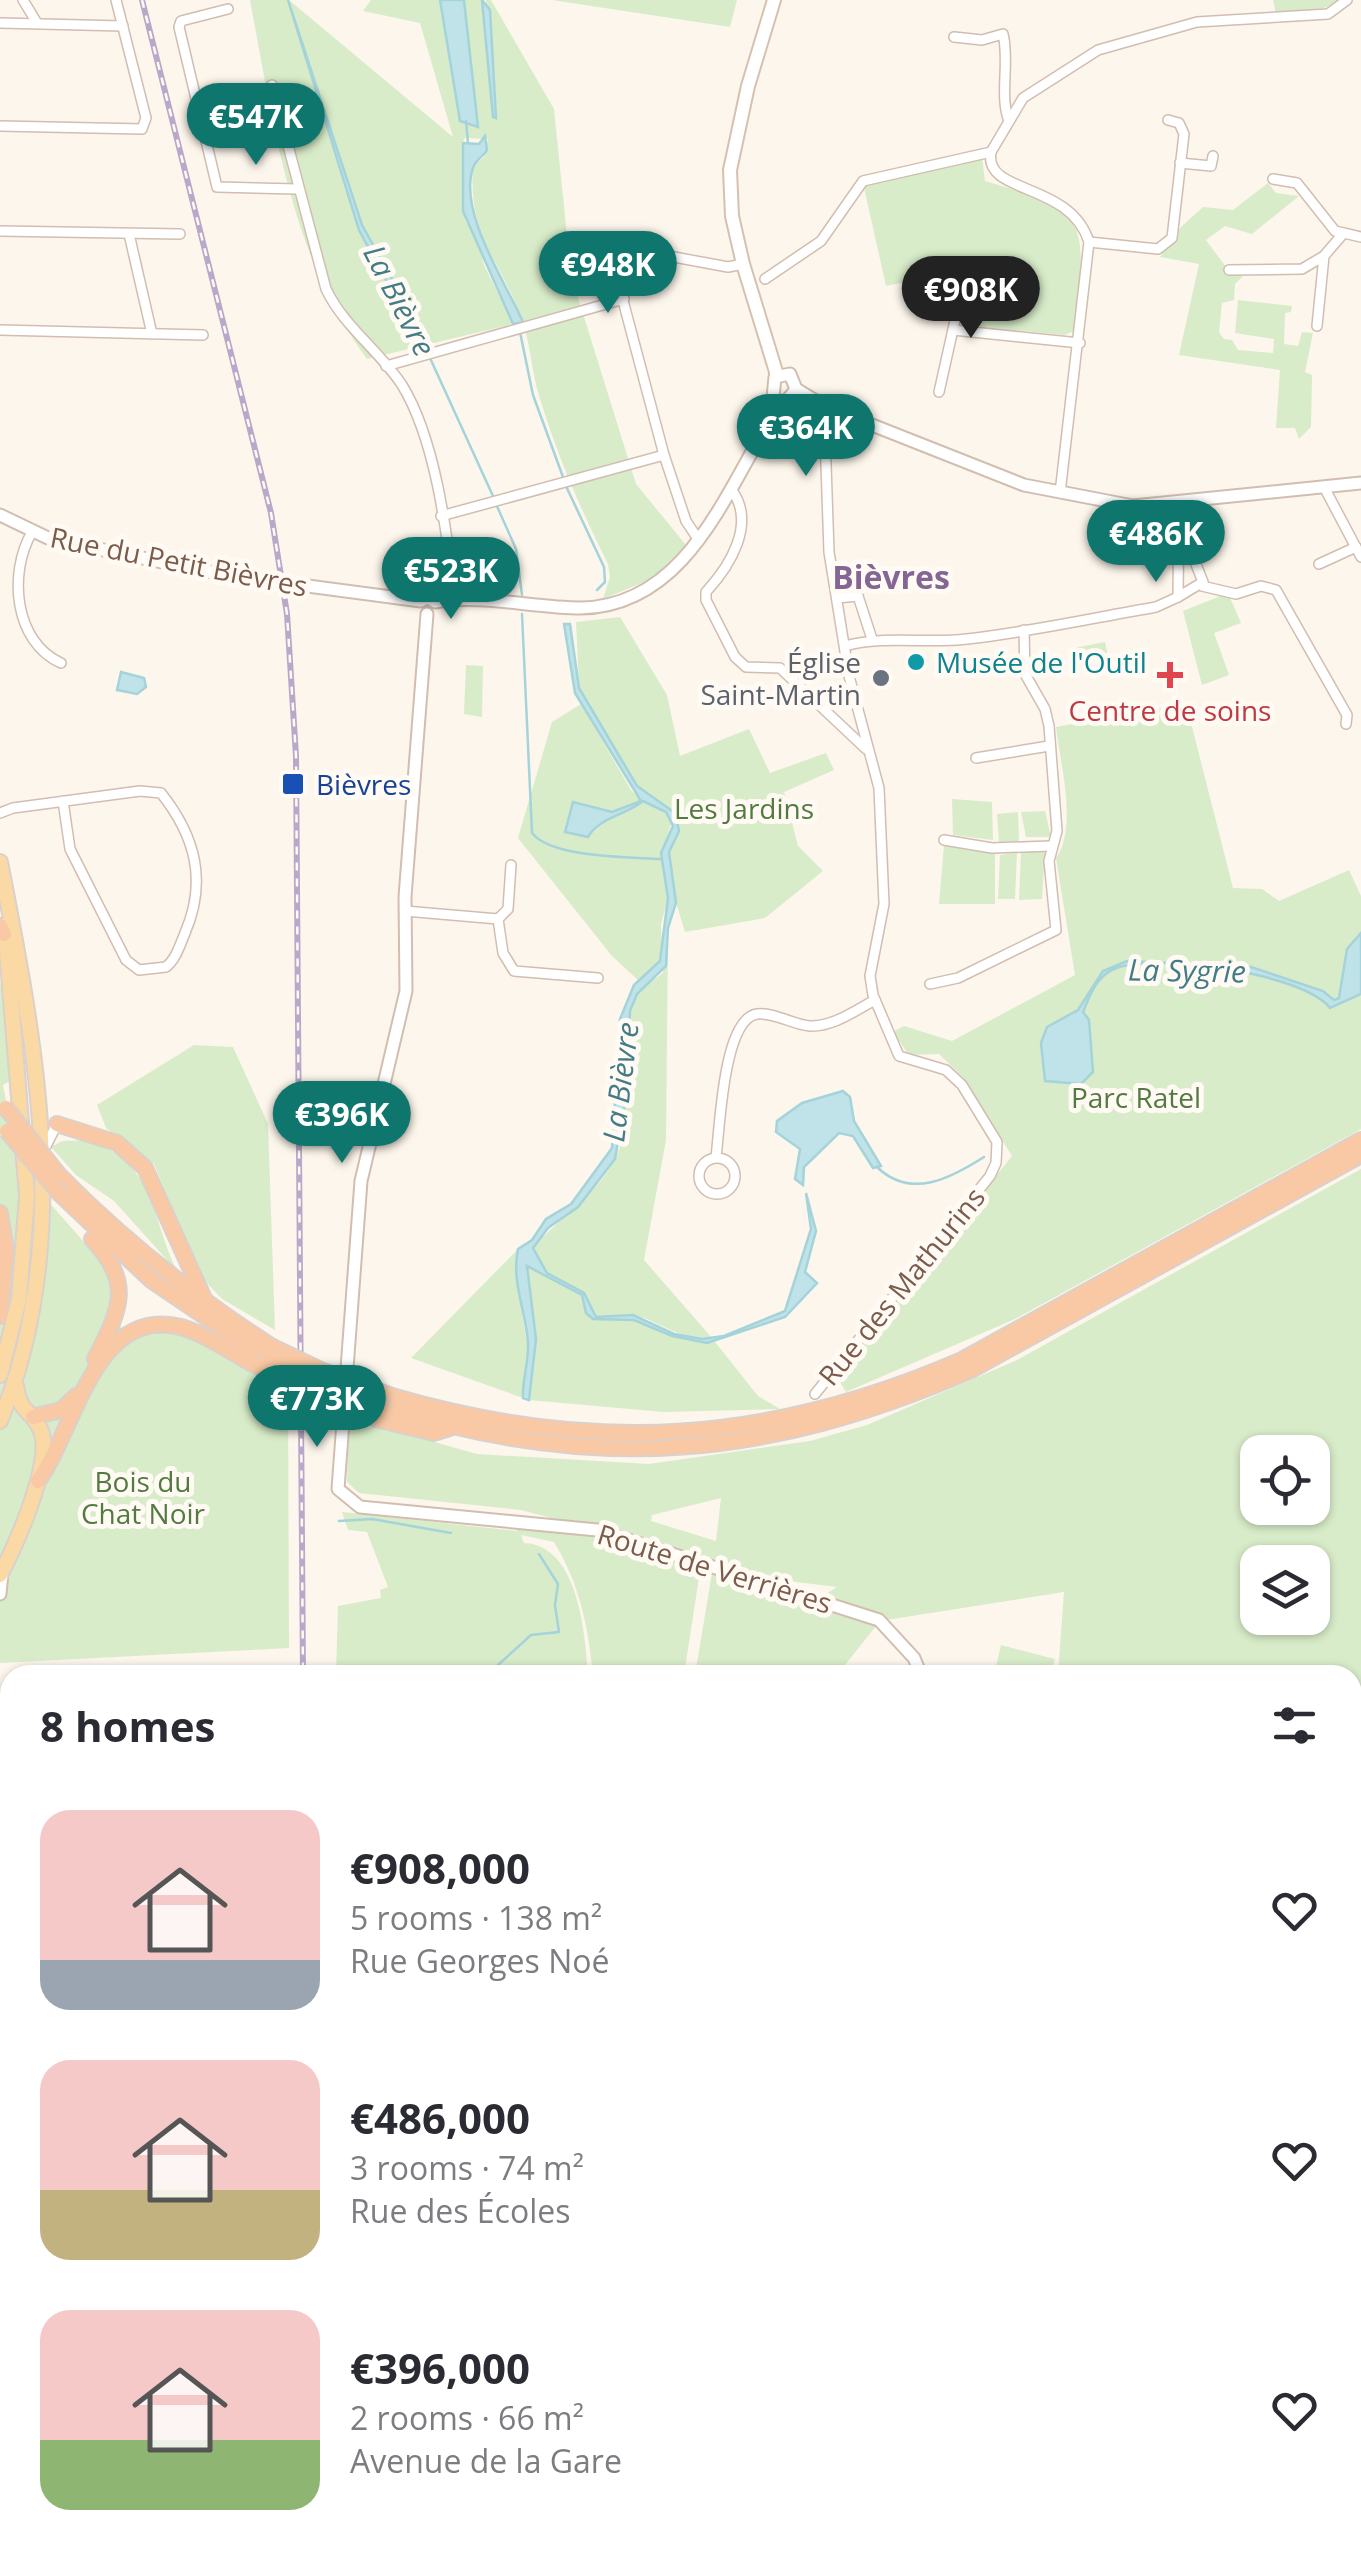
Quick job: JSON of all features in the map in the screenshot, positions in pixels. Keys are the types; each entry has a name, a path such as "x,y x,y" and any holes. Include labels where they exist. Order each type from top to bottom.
{"highway":[{"path":"3,1114 126,1242 206,1304 262,1356"},
{"path":"3,1114 60,1194 151,1280 334,1404 380,1413 434,1433 450,1428 520,1442 619,1449 680,1447 781,1435 858,1415 971,1370 1361,1155"},
{"path":"58,1124 117,1143 145,1168 206,1304"},
{"path":"38,1481 102,1358 126,1335 154,1325 184,1328 395,1398 500,1424 601,1434 705,1432 802,1417 906,1384 962,1360 1361,1140"},
{"path":"0,1213 6,1250 0,1316"},
{"path":"33,1417 52,1415 73,1402 118,1310 116,1273 90,1236 89,1224"}],"main road":[{"path":"774,0 730,170 732,216 777,375"},
{"path":"0,862 19,961 43,1152 35,1294 7,1377 17,1403 33,1417 44,1446 38,1481 1,1574"},
{"path":"0,902 18,1050 26,1225 0,1421"},
{"path":"36,1082 58,1124"}],"street":[{"path":"23,0 37,23"},
{"path":"0,126 142,130 146,118 116,0"},
{"path":"1060,493 1089,242 1075,215 1060,201 996,176 989,162 990,152 1032,91 1098,50 1197,22 1328,14 1347,0"},
{"path":"228,9 180,22 217,187 296,188"},
{"path":"0,23 122,26"},
{"path":"954,37 982,40 1003,34 1008,80 1005,111 1009,121"},
{"path":"272,86 296,188 336,308 405,390 419,422 442,516 456,599"},
{"path":"199,108 240,96"},
{"path":"1089,242 1158,249 1172,238 1184,134 1179,123 1168,120"},
{"path":"765,279 821,242 863,180 990,152"},
{"path":"1180,163 1210,166 1213,156"},
{"path":"1273,179 1296,182 1342,235 1361,237"},
{"path":"0,231 180,234"},
{"path":"129,234 152,334"},
{"path":"1229,270 1302,269 1324,256 1342,235"},
{"path":"698,539 686,521 664,455 613,262 624,250 728,267 744,264"},
{"path":"1317,326 1324,256"},
{"path":"939,392 964,280"},
{"path":"386,366 624,299"},
{"path":"0,330 203,335"},
{"path":"954,330 1080,343"},
{"path":"796,389 780,395 772,382 777,375 792,376 796,389 824,406 1010,480 1120,506 1361,483"},
{"name":"Rue du Petit Bièvres","path":"0,515 32,532 262,583 428,606 456,599 570,608 618,604 660,581 698,539 731,489 780,395"},
{"name":"Rue des Mathurins","path":"815,1394 996,1164 997,1142 962,1085 946,1070 899,1056 875,1000 870,976 884,883 878,788 866,749 829,552 824,406"},
{"path":"442,516 664,455"},
{"path":"1318,564 1358,552 1324,486"},
{"path":"731,489 740,507 734,555 706,592 706,600 734,657 746,668 780,668 866,749"},
{"path":"1175,600 1179,502"},
{"path":"1180,524 1203,578 1202,586"},
{"path":"32,532 21,561 21,607 38,648 61,662"},
{"path":"845,646 872,639 918,644 1024,630 1175,600 1202,586 1236,594 1260,586 1276,590 1347,715 1346,724"},
{"path":"837,598 858,596 872,639"},
{"path":"428,606 405,911 498,920"},
{"path":"930,984 958,978 994,957 1053,934 1051,846 1057,831 1050,746 1046,709 1026,674 1024,630"},
{"path":"976,758 1050,746"},
{"path":"0,813 13,808 64,801 154,790 166,798 194,856 198,892 184,934 166,967 139,970 126,960 70,849 64,801"},
{"path":"0,803 13,808"},
{"path":"944,840 992,848 1051,846"},
{"path":"498,920 508,909 512,865"},
{"name":"Route de Verrières","path":"405,911 404,1007 366,1151 357,1213 336,1472 338,1488 345,1498 360,1506 597,1530 879,1620 898,1638 916,1665"},
{"path":"498,920 503,953 514,971 598,978"},
{"path":"716,1157 728,1062 735,1031 743,1020 758,1014 813,1026 837,1020 875,1000"},
{"path":"43,1152 58,1124"},
{"path":"716,1157 728,1160 735,1170 735,1183 721,1194 708,1192 698,1177 702,1165 716,1157"},
{"path":"0,1594 1,1574"}],"green space":[{"path":"250,0 289,0 453,137 420,23 363,11 371,0 482,0 493,117 496,100 486,0 491,0 554,109 571,275 636,484 686,545 656,577 603,599 610,577 608,564 561,458 538,392 521,317 486,245 475,211 473,166 484,157 488,139 465,138 462,143 465,220 478,237 484,265 513,324 367,359 341,320 303,233 277,141"},
{"path":"552,0 737,0 730,27"},
{"path":"1273,0 1339,0 1324,8 1276,14"},
{"path":"982,157 985,181 1047,203 1075,227 1081,266 1077,330 1064,335 964,325 968,279 948,273 886,286 863,183"},
{"path":"1268,183 1276,193 1299,196 1252,234 1225,226 1206,240 1232,275 1243,276 1235,284 1234,300 1222,303 1219,332 1224,339 1232,340 1238,350 1273,353 1274,339 1235,333 1238,300 1292,306 1291,312 1285,313 1284,344 1298,346 1302,332 1313,333 1305,372 1312,375 1311,427 1299,439 1295,428 1276,428 1280,370 1179,355 1199,264 1160,257 1181,227 1203,207 1233,210"},
{"path":"1228,593 1241,623 1214,633 1229,675 1202,685 1183,611"},
{"name":"Les Jardins","path":"620,617 667,695 680,756 749,729 770,773 826,753 834,770 784,792 798,846 823,871 765,918 685,932 676,903 669,852 679,826 675,813 637,786 579,688 576,622"},
{"path":"1105,642 1108,657 1072,665 1069,649"},
{"path":"466,665 483,666 482,717 464,714"},
{"name":"Parc Ratel","path":"1186,703 1233,888 1262,889 1279,901 1349,870 1361,896 1361,1129 1015,1319 846,1392 835,1374 1012,1156 963,1077 939,1054 909,1055 893,1032 904,1026 952,1041 1075,975 1056,858 1066,830 1067,812 1056,727"},
{"path":"581,704 631,790 672,821 664,846 668,898 661,924 662,952 658,967 639,981 612,956 518,838 552,722","holes":["576,802 612,812 638,804 610,817 588,837 566,822"]},
{"path":"952,799 992,802 993,840 953,835"},
{"path":"1045,811 1051,837 1026,837 1021,812"},
{"path":"1018,812 1019,841 999,842 997,814"},
{"path":"944,845 995,853 995,904 939,904"},
{"path":"1045,851 1042,899 1019,900 1021,852"},
{"path":"1017,852 1015,899 998,899 1000,855"},
{"path":"668,933 666,1140 644,1260 712,1338 685,1335 639,1317 596,1317 589,1312 587,1297 547,1273 532,1248 587,1195 615,1159 625,1121 628,1016 640,991 663,973"},
{"name":"Bois du Chat Noir","path":"0,981 20,1075 3,1085 19,1168 112,1274 112,1316 130,1338 152,1333 192,1338 288,1389 289,1648 0,1663"},
{"path":"194,1045 233,1047 268,1124 275,1330 222,1299 202,1278 154,1164 106,1128 97,1105"},
{"path":"87,1140 110,1150 139,1177 177,1271 114,1201 76,1175 51,1147 62,1141"},
{"path":"1361,1169 1361,1665 1059,1665 1064,1592 880,1621 845,1665 697,1665 712,1573 814,1602 837,1587 788,1581 521,1510 359,1493 347,1482 349,1418 477,1454 649,1464 810,1441 867,1425 1017,1360","holes":["721,1498 716,1541 651,1521 652,1515"]},
{"path":"518,1249 516,1279 528,1349 523,1398 411,1358"},
{"path":"526,1266 582,1295 589,1317 634,1320 684,1340 715,1342 758,1396 780,1409 664,1412 529,1400 536,1339"},
{"path":"342,1512 517,1531 517,1525 598,1533 700,1571 686,1665 592,1665 581,1606 563,1558 554,1542 521,1535 524,1543 542,1547 556,1558 567,1574 581,1615 587,1665 336,1665 338,1606 381,1598 380,1590 388,1587 367,1532 348,1530"},
{"path":"1001,1645 1055,1659 1053,1665 996,1665"}],"water":[{"path":"288,0 362,225 430,347 422,347 359,230"},
{"path":"440,0 464,0 478,127 460,121"},
{"path":"482,0 490,10 496,118 493,117"},
{"path":"485,136 487,150 473,168 472,205 486,246 523,322 513,324 463,211 463,143 479,144"},
{"path":"564,624 570,624 579,688 637,786 675,813 679,831 669,852 676,903 668,928 666,966 637,994 630,1011 626,1098 615,1159 578,1207 548,1228 533,1248 547,1273 584,1293 596,1317 633,1315 674,1334 702,1339 724,1336 785,1311 811,1229 806,1193 816,1231 805,1272 817,1283 785,1317 707,1343 672,1336 634,1320 593,1319 586,1313 582,1295 527,1266 536,1339 529,1400 523,1398 528,1343 518,1285 518,1249 532,1240 546,1219 571,1204 612,1148 620,1019 634,985 660,961 668,898 661,853 673,826 666,812 643,801 599,825 588,837 565,832 573,802 612,812 641,801 575,693"},
{"path":"121,672 144,678 146,687 137,694 117,690"},
{"path":"1361,933 1361,994 1330,1008 1290,985 1226,969 1160,963 1114,969 1098,982 1083,1012 1089,1020 1093,1072 1081,1084 1045,1081 1041,1043 1047,1027 1078,1010 1103,971 1127,961 1251,967 1323,991 1334,1000 1339,998 1347,949"},
{"path":"843,1091 850,1097 854,1121 881,1166 873,1168 853,1136 839,1133 804,1167 803,1185 795,1179 800,1149 776,1132 777,1121 802,1103"}],"waterway":[{"path":"466,121 468,143"},
{"path":"520,332 533,395 563,477"},
{"name":"La Bièvre","path":"430,358 493,496"},
{"path":"565,484 604,567 605,582 597,590"},
{"name":"La Bièvre","path":"496,504 516,549 522,595"},
{"name":"La Bièvre","path":"522,614 532,833 542,841 573,852 660,859"},
{"name":"La Sygrie","path":"877,1167 890,1177 917,1184 945,1178 984,1157"},
{"path":"339,1521 372,1519 451,1533"},
{"name":"La Bièvre","path":"498,1665 531,1635 559,1632 555,1605 558,1584 539,1554"}],"railway":[{"path":"142,0 271,513 287,614 296,756 303,1665"}],"place":[{"name":"Musée de l'Outil","path":"916,662"},
{"name":"Centre de soins","path":"1170,675"},
{"name":"Église Saint-Martin","path":"881,678"},
{"name":"Bièvres","path":"293,784"}],"district":[{"name":"Bièvres","path":"891,576"}]}
